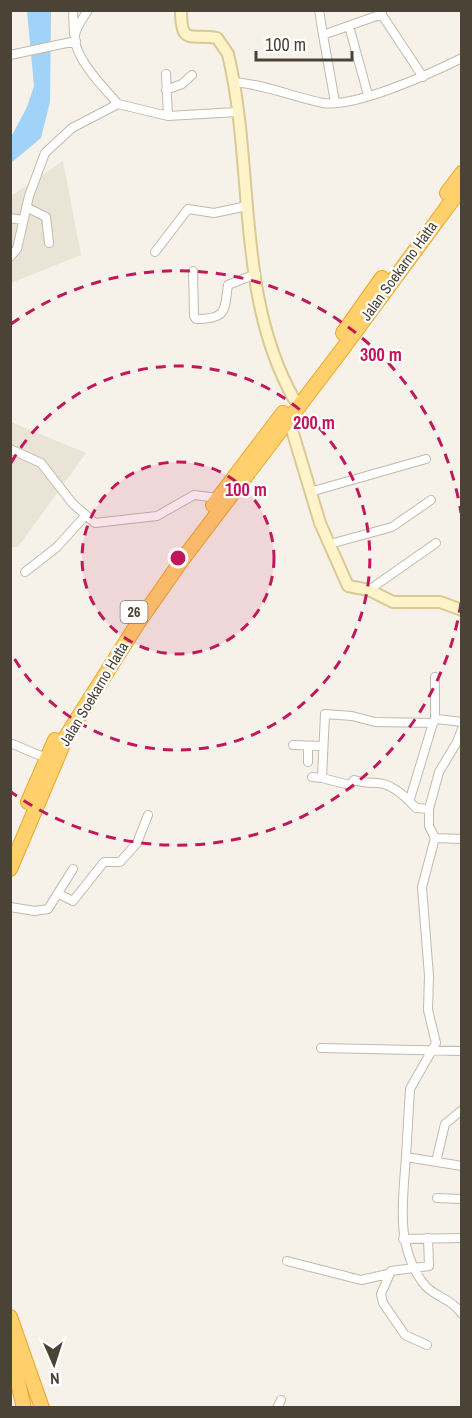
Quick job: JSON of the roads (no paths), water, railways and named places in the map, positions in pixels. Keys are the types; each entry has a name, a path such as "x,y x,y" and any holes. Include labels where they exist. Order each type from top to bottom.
{"highway":[{"name":"Jalan Soekarno Hatta","path":"10,869 56,759 84,706 169,577 289,420 344,339 358,309 462,173"},
{"name":"Jalan Soekarno Hatta","path":"10,846 46,758 76,702 125,626 174,555 462,187"},
{"path":"12,1329 33,1407"},
{"path":"12,1329 42,1407"},
{"path":"12,1329 48,1407"},
{"path":"10,1349 24,1407"}],"street":[{"path":"73,10 75,38 96,79 118,104 168,116 237,112"},
{"path":"10,55 55,47 75,38 88,10"},
{"path":"181,10 181,28 186,36 216,38 223,44 237,83 237,112 256,274 268,334 294,399"},
{"path":"319,10 335,102"},
{"path":"323,34 381,12 423,76"},
{"path":"349,26 368,95"},
{"path":"237,83 323,102 335,102 368,95 423,76 462,58"},
{"path":"166,74 168,116"},
{"path":"166,90 182,84 192,75"},
{"path":"10,257 17,249 22,220 35,176 48,150 72,128 118,104"},
{"path":"155,252 188,209 214,213 248,206"},
{"path":"26,207 46,217 49,243"},
{"path":"10,218 22,220"},
{"path":"193,271 196,320 212,318 224,311 228,285 256,274"},
{"path":"289,420 310,492 348,586 369,590 393,602 441,602 462,610"},
{"path":"10,449 41,463 85,516 98,523 134,516 149,517 163,513 190,496 201,494 218,498"},
{"path":"310,492 426,459"},
{"path":"330,544 392,527 431,500"},
{"path":"25,572 57,548 85,516"},
{"path":"369,590 436,543"},
{"path":"410,799 434,721 435,677"},
{"path":"322,778 323,714 352,716 375,722 462,722"},
{"path":"462,729 439,772 429,809 429,826 435,838 422,887 428,964 428,1010 436,1037 435,1049 419,1070 410,1089 403,1239 423,1284 452,1301 462,1314"},
{"path":"10,744 46,758"},
{"path":"293,745 323,746"},
{"path":"308,746 308,762"},
{"path":"312,777 350,785 353,780 368,785 382,783 410,799 416,808 429,809"},
{"path":"59,894 73,901 104,862 120,862 137,843 148,815"},
{"path":"435,838 462,839"},
{"path":"10,907 45,911 59,894 73,869"},
{"path":"321,1048 462,1051"},
{"path":"436,1162 445,1124 462,1110"},
{"path":"406,1157 462,1166"},
{"path":"437,1198 462,1199"},
{"path":"287,1261 361,1280 388,1274 393,1270 426,1267 430,1263 428,1238"},
{"path":"403,1239 462,1238"},
{"path":"388,1274 381,1294 383,1303 405,1335 427,1345"}],"water":[{"path":"27,11 51,11 50,102 41,138 11,163 11,137 27,107 34,86"}]}
